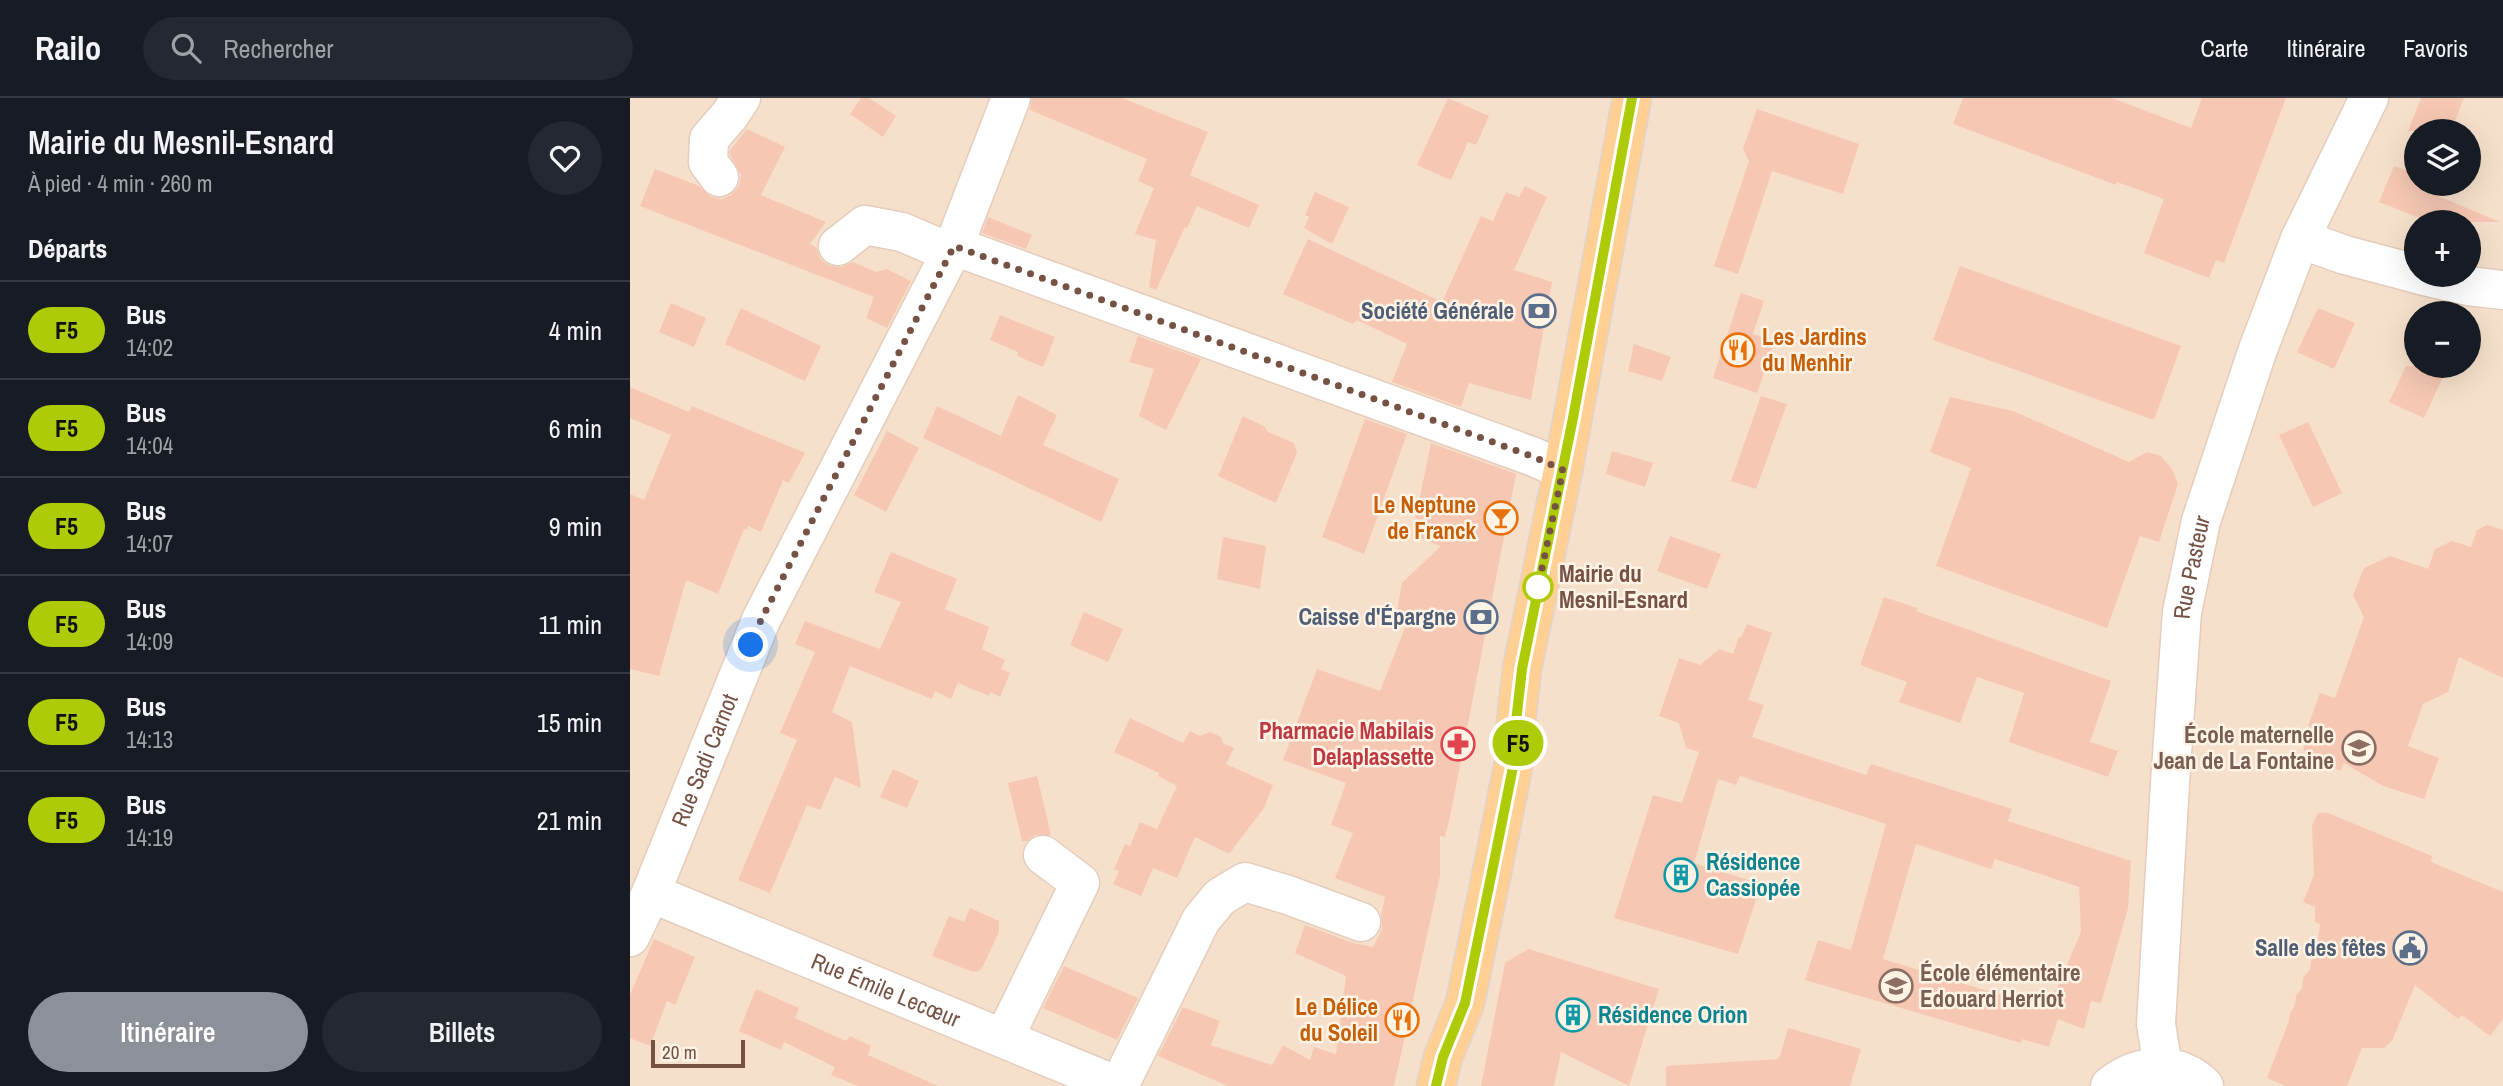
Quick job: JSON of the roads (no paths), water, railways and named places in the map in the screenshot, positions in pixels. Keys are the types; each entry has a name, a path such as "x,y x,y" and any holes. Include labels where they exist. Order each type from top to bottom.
{"main road":[{"path":"1436,1086 1443,1057 1465,1003 1485,911 1518,742 1516,722 1522,669 1563,470 1632,98"}],"street":[{"path":"719,177 708,162 709,139 741,98"},
{"name":"Rue Sadi Carnot","path":"630,937 651,893 761,620 953,250 1011,98"},
{"name":"Rue Pasteur","path":"2163,1067 2156,1024 2182,612 2201,521 2258,352 2300,239 2369,98"},
{"path":"838,246 865,225 902,232 1534,457 1563,470"},
{"path":"2300,239 2345,255 2404,270"},
{"path":"2477,287 2503,290"},
{"path":"1004,1038 1080,883 1043,855"},
{"path":"1119,1086 1202,920 1220,897 1245,882 1361,922"},
{"name":"Rue Émile Lecœur","path":"651,893 1119,1086"},
{"path":"2110,1086 2122,1076 2142,1068 2163,1067 2184,1072 2204,1086"}],"place":[{"name":"Société Générale","path":"1539,311"},
{"name":"Les Jardins du Menhir","path":"1738,350"},
{"name":"Le Neptune de Franck","path":"1501,518"},
{"name":"Mairie du Mesnil-Esnard","path":"1538,587"},
{"name":"Caisse d'Épargne","path":"1481,617"},
{"name":"Pharmacie Mabilais Delaplassette","path":"1458,744"},
{"name":"École maternelle Jean de La Fontaine","path":"2359,748"},
{"name":"Résidence Cassiopée","path":"1681,875"},
{"name":"Salle des fêtes","path":"2410,948"},
{"name":"École élémentaire Edouard Herriot","path":"1896,986"},
{"name":"Résidence Orion","path":"1573,1015"},
{"name":"Le Délice du Soleil","path":"1402,1020"}]}
